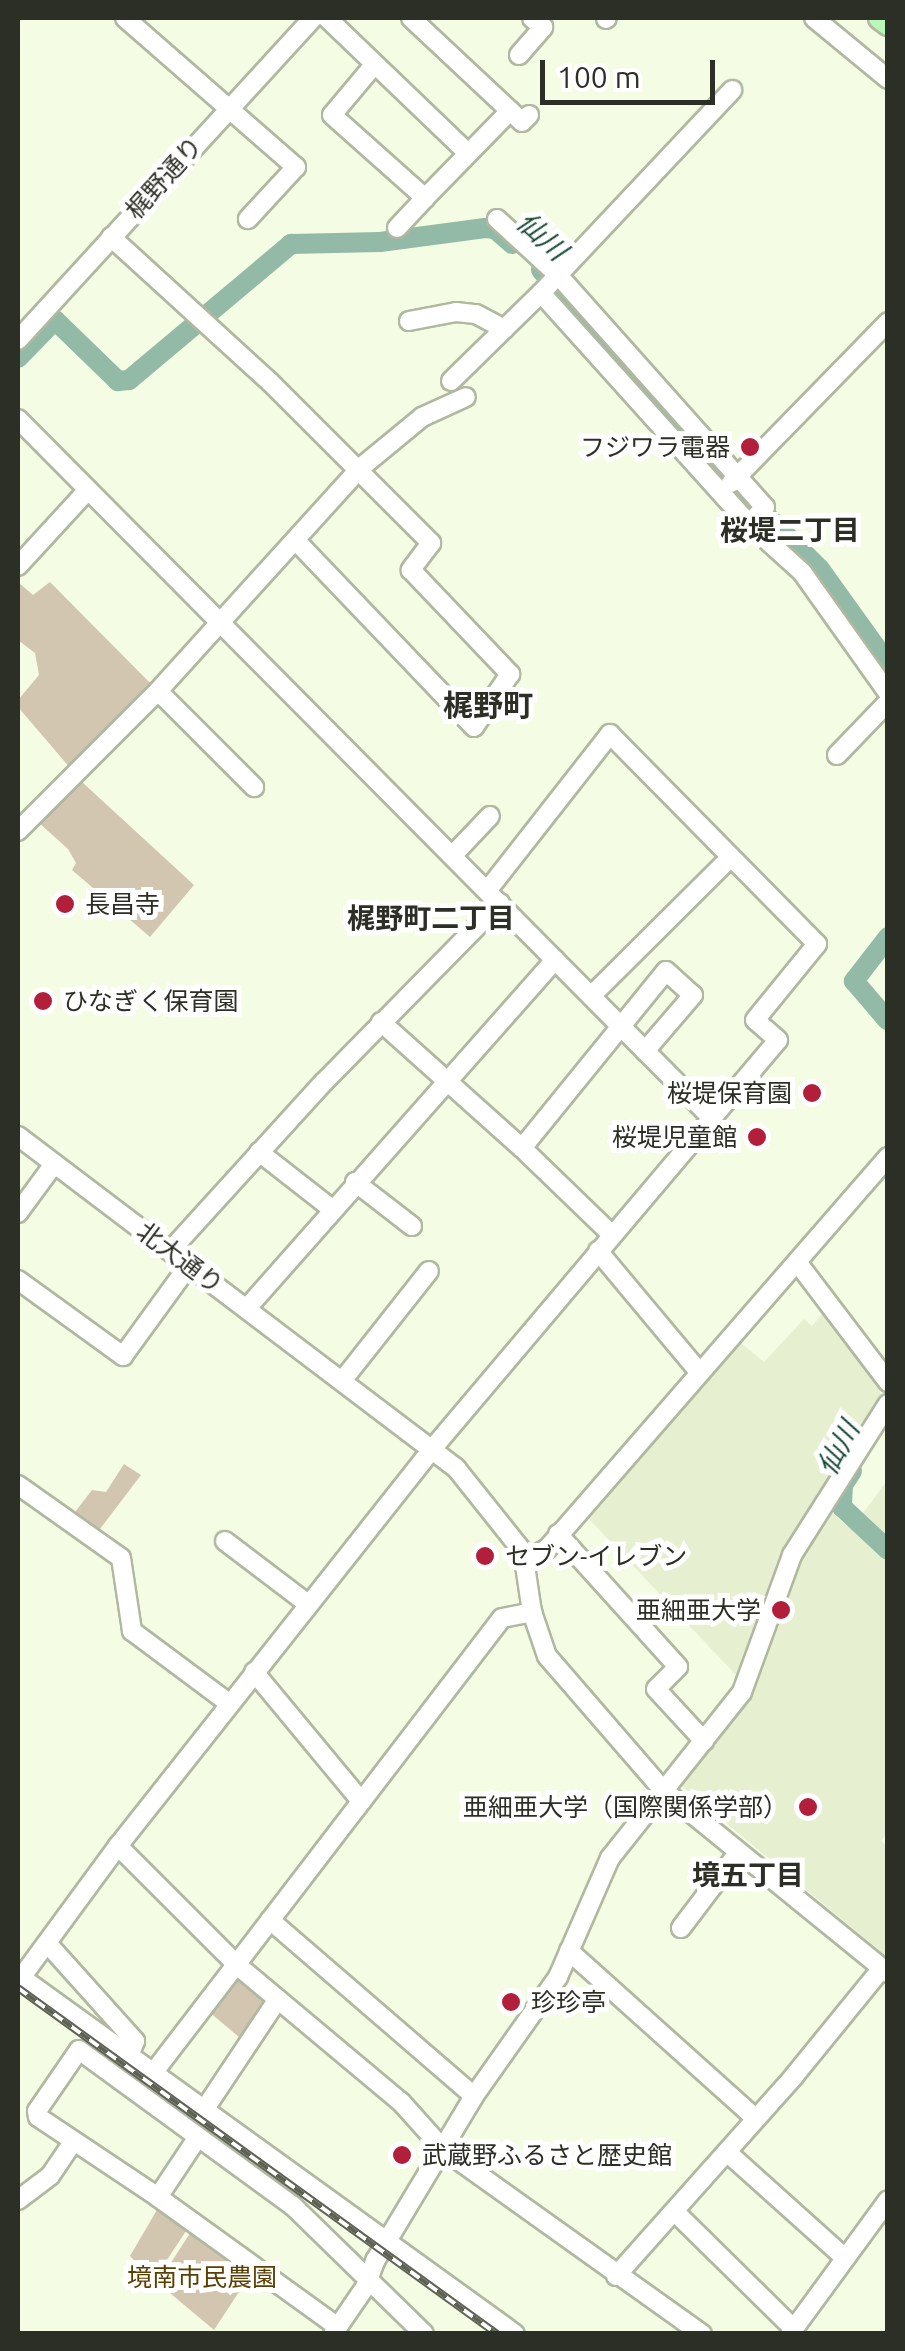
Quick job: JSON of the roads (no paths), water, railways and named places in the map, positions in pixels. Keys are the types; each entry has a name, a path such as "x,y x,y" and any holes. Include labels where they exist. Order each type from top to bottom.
{"main road":[{"path":"880,18 888,24"}],"street":[{"path":"125,18 296,168 248,219"},
{"name":"梶野通り","path":"18,340 313,18"},
{"path":"326,18 468,153"},
{"path":"398,228 468,153 519,113 411,18"},
{"path":"518,55 543,27 532,18"},
{"path":"814,18 888,79"},
{"path":"374,64 332,115 424,198"},
{"path":"451,381 548,285 732,90"},
{"path":"497,219 720,493 815,587 888,694"},
{"path":"111,237 360,468 431,543 411,570 510,674 474,727 296,540"},
{"path":"548,285 765,507 749,524"},
{"path":"18,309 32,324"},
{"path":"409,321 456,312 476,314 504,330"},
{"path":"720,493 888,322"},
{"path":"18,831 158,691 360,468 422,417 466,397"},
{"path":"18,420 712,1118"},
{"path":"18,566 88,490"},
{"path":"158,691 254,786"},
{"path":"837,755 888,702"},
{"path":"170,1250 493,897 610,734 818,944 755,1020 778,1040 434,1448 254,1672 19,1978 515,2334"},
{"path":"452,856 490,816"},
{"path":"591,996 731,857"},
{"path":"247,1308 555,960"},
{"path":"522,1148 666,971 694,995 645,1051"},
{"path":"382,1022 448,1079 611,1234"},
{"name":"北大通り","path":"18,1136 434,1448 475,1490 516,1542 524,1560"},
{"path":"259,1152 332,1209"},
{"path":"616,2276 885,1970 663,1790 547,1656 532,1612 524,1560 540,1554 888,1157"},
{"path":"18,1213 54,1164"},
{"path":"355,1182 412,1226"},
{"path":"598,1251 700,1374"},
{"path":"797,1262 888,1382"},
{"path":"18,1280 123,1356 189,1265"},
{"path":"342,1381 429,1271"},
{"path":"424,2334 367,2280 293,2206 79,2050 37,2111 38,2117 158,2197 336,2330 367,2280 444,2150 474,2096 558,1977 610,1858 742,1692 792,1555 888,1404"},
{"path":"18,1485 121,1558 132,1631 230,1704"},
{"path":"558,1534 678,1666 656,1689 704,1741"},
{"path":"225,1541 308,1604"},
{"path":"153,2073 502,1618 532,1612"},
{"path":"254,1672 361,1801"},
{"path":"118,1846 237,1964 402,2102 444,2150 702,2334"},
{"path":"681,1928 738,1853"},
{"path":"270,1920 474,2096"},
{"path":"47,1943 135,2041 129,2056"},
{"path":"569,1951 756,2119"},
{"path":"204,2110 278,1999"},
{"path":"158,2197 198,2137"},
{"path":"18,2200 50,2176 74,2142"},
{"path":"728,2153 845,2258"},
{"path":"675,2212 792,2331 888,2200"}],"waterway":[{"name":"仙川","path":"18,358 55,320 118,381 129,380 291,244 380,242 485,228 495,229 512,244"},
{"name":"仙川","path":"541,270 712,460"},
{"name":"仙川","path":"750,499 820,569 888,664"},
{"name":"仙川","path":"888,937 854,981 888,1021"},
{"name":"仙川","path":"852,1471 843,1485 842,1507 888,1550"}],"railway":[{"path":"18,1988 497,2334"}],"place":[{"name":"フジワラ電器","path":"750,447"},
{"name":"長昌寺","path":"65,904"},
{"name":"ひなぎく保育園","path":"43,1001"},
{"name":"桜堤保育園","path":"812,1093"},
{"name":"桜堤児童館","path":"757,1137"},
{"name":"セブン-イレブン","path":"485,1556"},
{"name":"亜細亜大学","path":"781,1610"},
{"name":"亜細亜大学（国際関係学部）","path":"808,1807"},
{"name":"珍珍亭","path":"511,2002"},
{"name":"武蔵野ふるさと歴史館","path":"402,2155"}],"district":[{"name":"桜堤二丁目","path":"790,530"},
{"name":"梶野町","path":"488,705"},
{"name":"梶野町二丁目","path":"431,918"},
{"name":"境五丁目","path":"748,1875"}],"park label":[{"name":"境南市民農園","path":"202,2277"}]}
